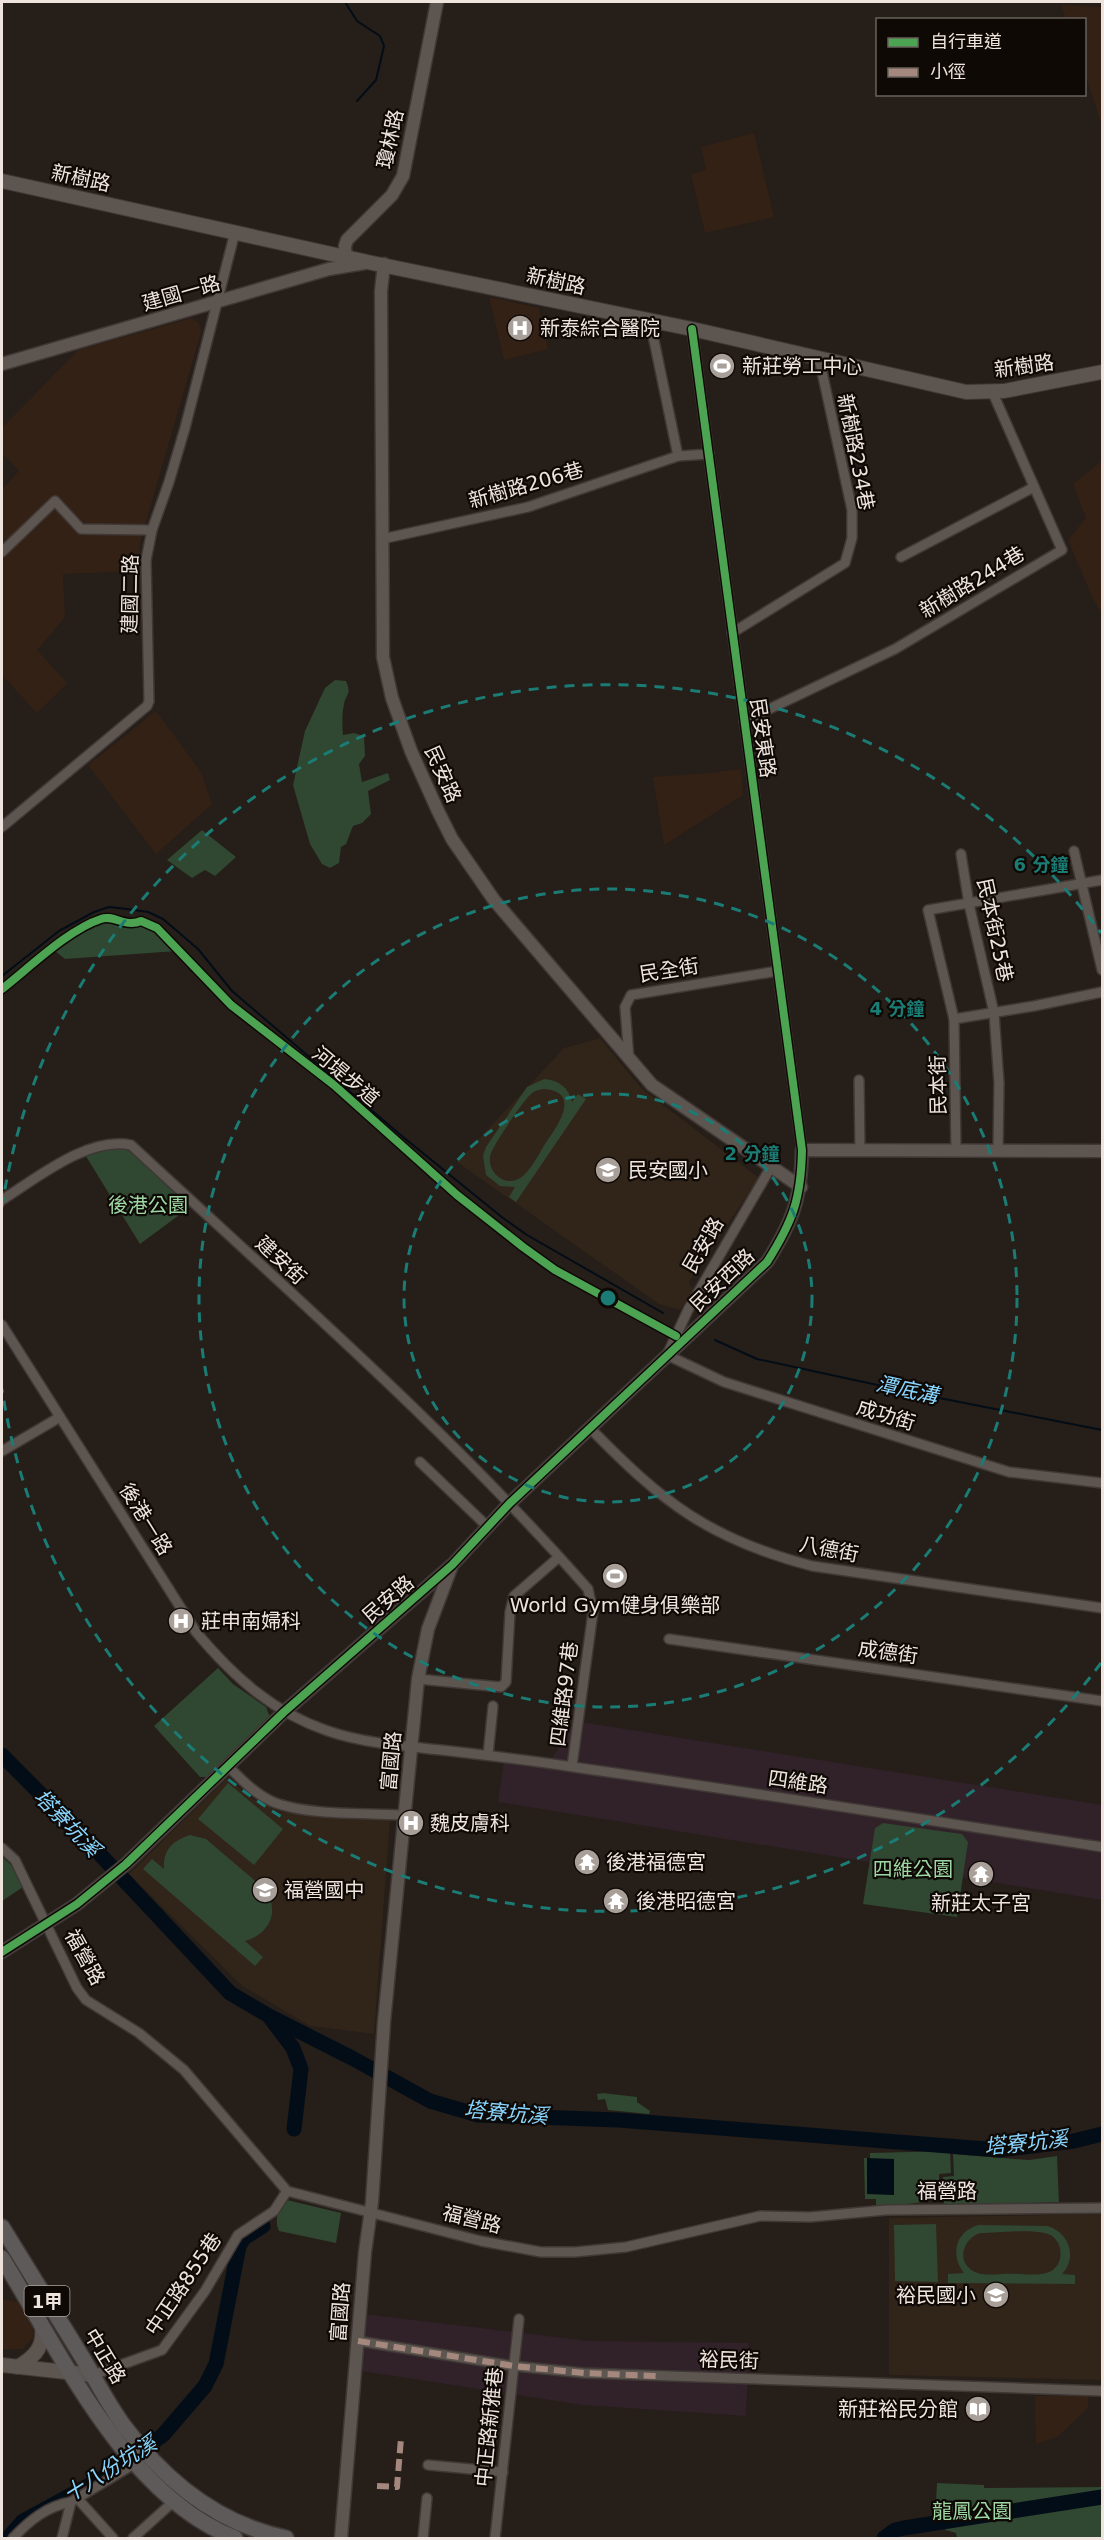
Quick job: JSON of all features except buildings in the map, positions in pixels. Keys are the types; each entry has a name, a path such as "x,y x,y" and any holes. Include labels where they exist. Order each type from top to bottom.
{"main road":[{"name":"新樹路","path":"2,182 235,232 345,261 378,264 650,321 966,392 1004,391 1102,372"},
{"name":"中正路","path":"2,2227 123,2425 136,2453 175,2484 219,2514 242,2525 286,2538"},
{"name":"中正路","path":"2,2258 71,2372 173,2502 235,2538"},
{"path":"18,2367 30,2360 42,2343 43,2332 39,2319"},
{"path":"2,2365 93,2375"}],"street":[{"name":"瓊林路","path":"345,261 347,240 392,195 403,176 437,2"},
{"name":"建國二路","path":"2,827 147,706 149,701 146,560 152,530 182,439 235,232"},
{"name":"建國一路","path":"2,364 218,303 345,261"},
{"name":"民安路","path":"378,264 381,291 383,657 392,698 411,751 452,839 494,900 610,1033 652,1085 801,1187"},
{"path":"650,321 678,456"},
{"name":"民安東路","path":"692,330 802,1150"},
{"name":"新樹路234巷","path":"732,633 845,563 852,538 852,510 819,358"},
{"name":"新樹路244巷","path":"744,721 895,649 1062,550 992,391"},
{"name":"新樹路206巷","path":"382,539 528,507 678,456 709,454"},
{"path":"901,557 1034,487"},
{"path":"2,552 55,501 81,529 152,530"},
{"path":"1074,851 1080,885 1102,970"},
{"name":"民本街25巷","path":"961,854 969,904 994,1013 999,1083 998,1151"},
{"path":"969,904 1102,880"},
{"name":"民本街","path":"956,1151 954,1019 928,910 969,904"},
{"name":"民全街","path":"629,1059 625,1007 631,995 778,971"},
{"path":"954,1019 1102,992"},
{"path":"859,1080 860,1151"},
{"name":"建安街","path":"2,1200 89,1148 109,1143 131,1145 433,1427 510,1503 559,1557"},
{"path":"802,1150 1102,1151"},
{"name":"民安西路","path":"667,1355 767,1262 785,1233 801,1187 802,1150"},
{"name":"民安路","path":"46,1923 85,1898 177,1818 284,1712 452,1565 510,1503 667,1355 686,1313 771,1167"},
{"name":"後港一路","path":"2,1325 196,1632 220,1661 253,1692 284,1712"},
{"name":"成功街","path":"667,1355 724,1383 1010,1472 1102,1483"},
{"path":"2,1451 60,1417"},
{"name":"八德街","path":"590,1428 634,1473 668,1502 730,1539 769,1555 812,1566 1102,1608"},
{"path":"420,1462 487,1527"},
{"path":"418,1679 498,1688 506,1682 510,1612 514,1596 559,1557"},
{"name":"四維路97巷","path":"559,1557 588,1589 592,1602 573,1766"},
{"name":"富國路","path":"341,2538 384,2037 418,1679 428,1629 452,1565"},
{"name":"成德街","path":"669,1639 1102,1701"},
{"path":"488,1755 493,1706"},
{"name":"四維路","path":"284,1712 326,1730 412,1747 573,1766 1102,1847"},
{"path":"228,1766 249,1787 272,1801 293,1807 406,1815"},
{"name":"福營路","path":"2,1848 15,1860 86,2000 139,2033 184,2070 287,2191 326,2203 481,2241 542,2252 626,2247 760,2216 810,2217 886,2210 1102,2208"},
{"path":"2,1952 46,1923"},
{"name":"中正路855巷","path":"93,2375 162,2350 205,2291 238,2235 274,2211 287,2191"},
{"name":"中正路新雅巷","path":"495,2538 519,2319"},
{"name":"裕民街","path":"358,2341 514,2366 604,2374 1102,2391"},
{"path":"13,2538 36,2517 58,2504 74,2500 136,2453"},
{"path":"428,2465 503,2472"},
{"path":"423,2538 427,2498"},
{"path":"62,2538 74,2500"},
{"path":"74,2500 113,2538"},
{"path":"133,2538 173,2502"}],"shaded area":[{"path":"1061,5 1102,7 1102,126 1086,77 1086,18 1066,18"},
{"path":"754,133 774,217 705,233 691,174 706,170 701,147"},
{"name":"新泰綜合醫院","path":"489,297 539,308 548,349 504,360"},
{"path":"192,318 199,323 201,332 140,542 139,571 63,574 65,617 37,650 67,683 37,713 2,675 2,490 19,471 2,453 2,428 78,350"},
{"path":"1102,461 1102,614 1093,599 1068,540 1086,518 1073,484"},
{"path":"156,711 201,772 212,804 156,854 88,765"},
{"path":"741,769 743,795 664,845 653,777"},
{"name":"民安國小","path":"600,1038 641,1088 759,1178 689,1282 693,1290 680,1310 659,1304 457,1162 564,1048"},
{"path":"575,1721 1102,1805 1102,1900 498,1802 505,1754 551,1760"},
{"name":"福營國中","path":"228,1777 249,1797 280,1812 390,1820 374,2034 310,2026 241,1985 129,1874"},
{"path":"867,2158 894,2159 894,2195 867,2194"},
{"name":"裕民國小","path":"1102,2214 1102,2380 891,2375 889,2373 889,2218"},
{"path":"2,2299 22,2303 33,2321 33,2338 22,2349 2,2349"},
{"path":"364,2314 588,2341 749,2343 746,2416 583,2405 361,2371"},
{"path":"1035,2396 1088,2396 1088,2408 1057,2437 1036,2444"}],"green space":[{"path":"335,680 346,681 348,689 343,712 343,735 354,733 364,736 365,756 359,764 362,782 388,773 390,780 368,791 371,814 362,823 353,826 346,844 341,847 339,863 330,868 322,864 310,844 293,785 305,731 325,688"},
{"path":"202,830 236,857 215,876 205,870 192,878 167,860"},
{"path":"104,919 131,927 139,923 155,930 177,951 65,959 55,951"},
{"path":"544,1079 549,1080 559,1083 566,1089 572,1102 578,1094 586,1099 516,1202 509,1197 515,1187 500,1186 486,1175 483,1156 486,1147 527,1087","holes":["543,1089 555,1091 562,1096 564,1103 564,1111 555,1129 524,1175 512,1181 502,1179 494,1173 490,1163 491,1153 498,1140 532,1094"]},
{"name":"後港公園","path":"118,1147 128,1149 190,1207 140,1244 84,1153"},
{"path":"218,1668 233,1684 266,1707 270,1717 209,1777 200,1777 154,1726"},
{"path":"228,1783 283,1829 254,1865 198,1819"},
{"name":"四維公園","path":"883,1823 962,1834 968,1842 957,1917 863,1904 875,1828"},
{"path":"190,1835 206,1839 266,1890 272,1907 270,1922 260,1933 245,1941 263,1957 255,1966 143,1869 152,1859 164,1869 165,1857 170,1847 178,1840"},
{"path":"2,1857 12,1866 23,1887 2,1901"},
{"path":"597,2094 637,2097 637,2102 650,2111 649,2114 608,2110 605,2099 598,2100"},
{"path":"950,2151 951,2173 939,2174 940,2200 876,2208 876,2199 865,2199 864,2158 870,2158 870,2153"},
{"path":"953,2154 1029,2160 1057,2156 1059,2202 944,2206 943,2177 954,2176"},
{"path":"287,2200 341,2213 336,2243 279,2231 278,2214 281,2206"},
{"path":"936,2224 938,2282 895,2281 894,2225"},
{"path":"978,2225 1048,2226 1055,2229 1069,2246 1070,2260 1062,2274 1075,2275 1075,2284 948,2283 948,2274 964,2273 956,2252 960,2239 970,2228","holes":["1030,2231 1045,2233 1056,2240 1059,2245 1058,2264 1049,2272 1041,2274 989,2275 975,2272 969,2268 963,2257 969,2240 980,2233"]},
{"name":"龍鳳公園","path":"937,2483 984,2485 984,2488 1102,2487 1102,2492 1064,2499 1066,2507 1102,2501 1102,2538 957,2538 956,2533 946,2530 935,2520"}],"waterway":[{"path":"345,2 357,21 380,36 384,46 376,80 357,101"},
{"name":"潭底溝","path":"2,976 59,931 94,912 109,907 148,912 163,919 198,949 232,991 403,1137 503,1218 527,1235 663,1313"},
{"name":"潭底溝","path":"715,1340 757,1359 1102,1430"},
{"name":"塔寮坑溪","path":"2,1755 95,1849 230,1993 430,2101 478,2115 619,2120 999,2150 1074,2141 1102,2134"},
{"name":"十八份坑溪","path":"271,2019 293,2048 301,2069 294,2129"},
{"name":"十八份坑溪","path":"8,2538 23,2521 113,2472 163,2435 205,2386 216,2364 239,2246 244,2238 263,2226"},
{"path":"884,2538 895,2530 904,2528 1102,2497"}],"marked path":[{"path":"358,2341 514,2366 584,2373 656,2376"},
{"path":"377,2486 397,2487 401,2438"}],"cycle path":[{"path":"2,1952 77,1904 126,1864 284,1712 452,1565 510,1503 767,1262 789,1221 800,1182 802,1150 692,329"},
{"name":"河堤步道","path":"2,989 63,940 101,919 110,918 130,923 141,921 157,928 231,1005 334,1085 457,1195 523,1247 555,1270 676,1336"}],"place":[{"name":"新泰綜合醫院","path":"520,328"},
{"name":"新莊勞工中心","path":"722,366"},
{"name":"民安國小","path":"608,1170"},
{"name":"World Gym健身俱樂部","path":"615,1576"},
{"name":"莊申南婦科","path":"181,1621"},
{"name":"魏皮膚科","path":"411,1823"},
{"name":"後港福德宮","path":"587,1862"},
{"name":"新莊太子宮","path":"981,1874"},
{"name":"福營國中","path":"265,1890"},
{"name":"後港昭德宮","path":"616,1901"},
{"name":"裕民國小","path":"996,2295"},
{"name":"新莊裕民分館","path":"978,2409"}]}
